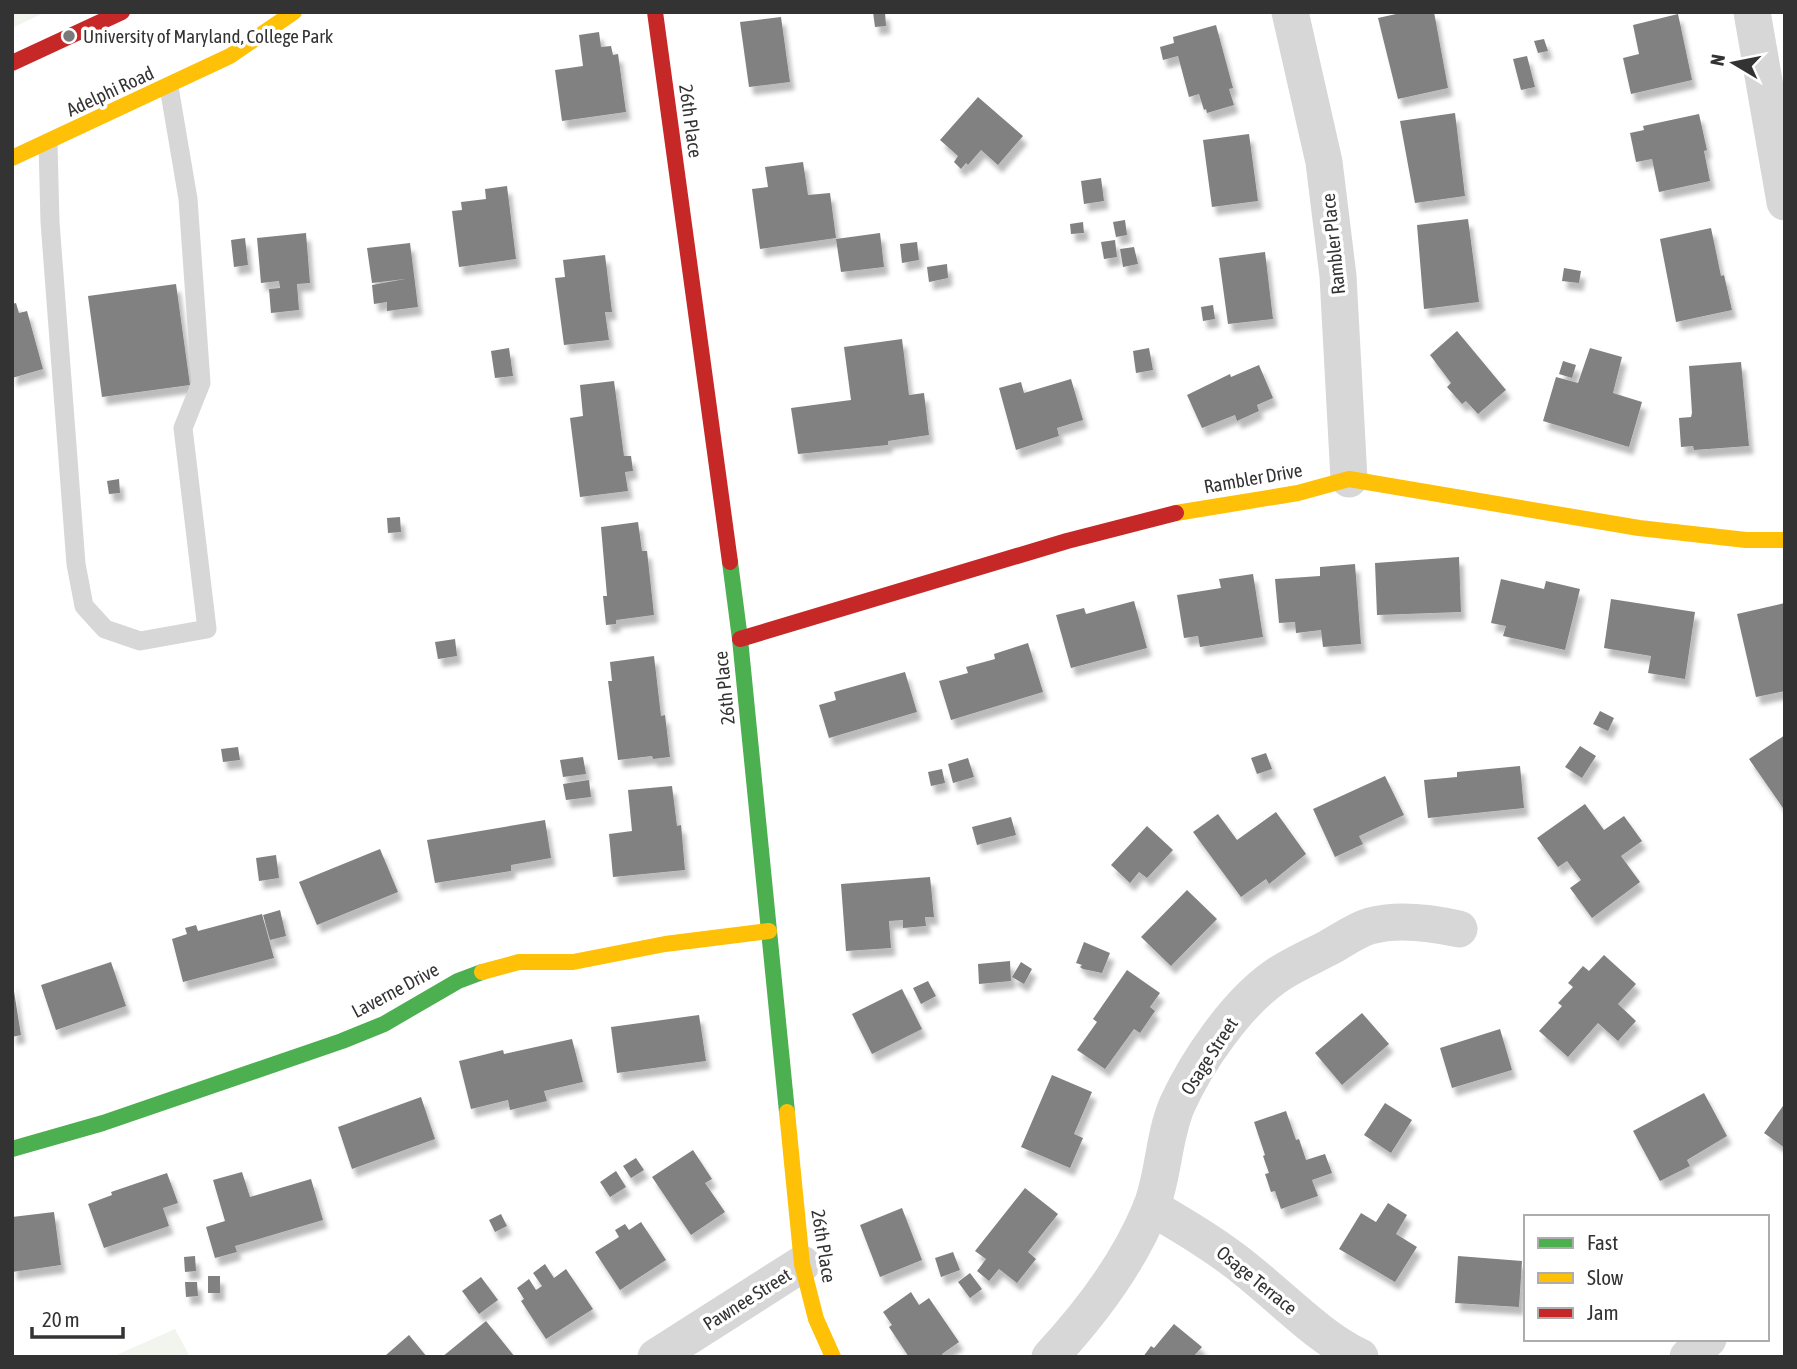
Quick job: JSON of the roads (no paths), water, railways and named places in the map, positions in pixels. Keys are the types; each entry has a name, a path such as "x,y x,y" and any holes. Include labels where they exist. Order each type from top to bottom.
{"street":[{"path":"12,63 122,12"},
{"name":"Adelphi Road","path":"12,158 48,144 230,56 294,12"},
{"name":"26th Place","path":"655,12 740,639 802,1264 816,1319 833,1357"},
{"name":"Rambler Place","path":"1290,12 1324,162 1338,276 1349,479"},
{"path":"1752,12 1785,202"},
{"name":"Rambler Drive","path":"740,639 1067,541 1185,511 1298,492 1349,479 1651,530 1746,540 1785,540"},
{"name":"Osage Street","path":"1050,1357 1097,1300 1124,1258 1151,1207 1176,1108 1207,1052 1235,1015 1276,976 1369,926 1436,923 1459,929"},
{"name":"Laverne Drive","path":"12,1149 103,1124 197,1088 341,1041 384,1024 458,981 491,970 519,962 573,962 665,944 769,931"},
{"name":"Osage Terrace","path":"1151,1207 1203,1237 1299,1314 1360,1357"},
{"name":"Pawnee Street","path":"656,1357 802,1264"},
{"path":"1688,1357 1706,1341"}],"lane":[{"path":"48,144 50,222 76,564 84,606 105,629 140,641 207,629 183,428 201,383 188,199 169,87"}],"place":[{"name":"University of Maryland, College Park","path":"69,36"}]}
